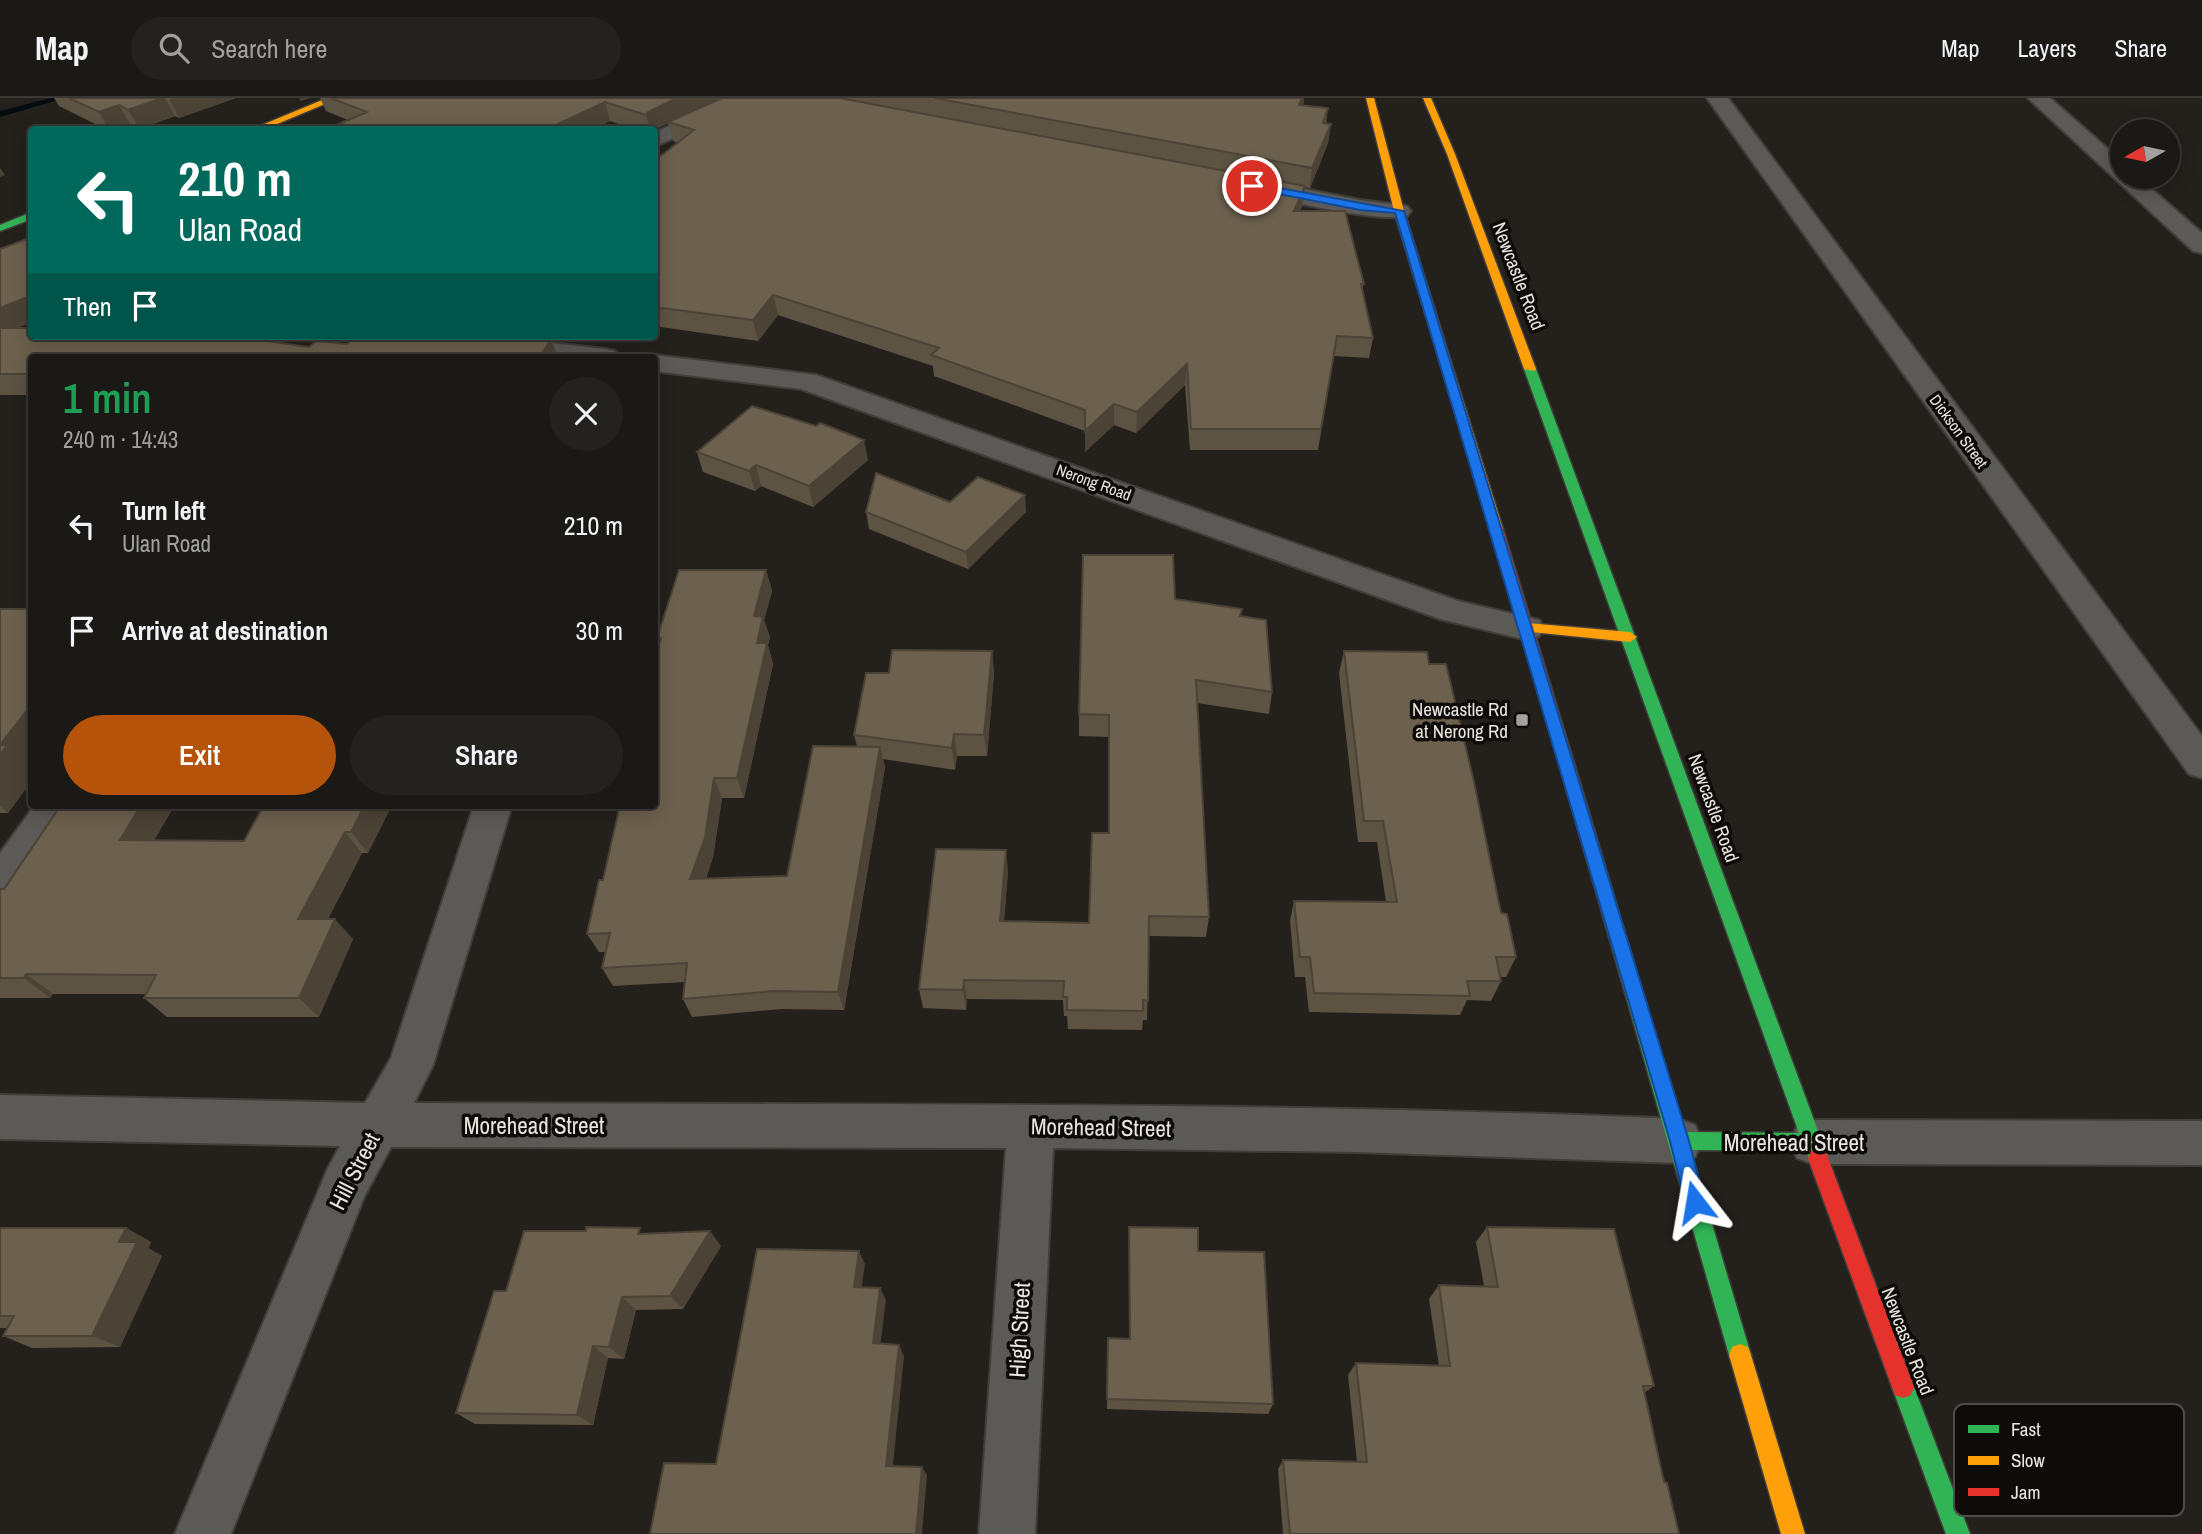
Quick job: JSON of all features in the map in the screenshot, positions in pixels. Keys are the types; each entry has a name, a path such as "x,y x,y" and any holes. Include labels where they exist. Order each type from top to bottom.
{"main road":[{"path":"264,126 335,98"},
{"path":"1370,98 1399,211 1527,628 1793,1534"},
{"name":"Newcastle Road","path":"1427,98 1451,154 1630,637 1958,1534"},
{"path":"0,228 28,217"},
{"path":"1527,628 1630,637"},
{"name":"Morehead Street","path":"1679,1141 1813,1142"}],"street":[{"path":"658,139 745,98"},
{"name":"Dickson Street","path":"1717,98 2202,764"},
{"path":"2038,98 2110,163"},
{"path":"1225,181 1360,207 1399,211"},
{"path":"2138,189 2202,246"},
{"path":"455,340 579,354"},
{"name":"Nerong Road","path":"658,363 806,381 1452,611 1527,628"},
{"path":"0,884 53,809"},
{"name":"Hill Street","path":"203,1534 345,1184 411,1065 492,809"},
{"name":"Morehead Street","path":"0,1117 378,1125 1031,1125 1679,1141"},
{"name":"High Street","path":"1007,1534 1031,1125"},
{"name":"Morehead Street","path":"1813,1142 2202,1143"}],"building":[{"path":"69,98 162,98 128,110 119,105 99,112"},
{"path":"331,98 677,98 646,115 605,102 554,126 334,126 367,112"},
{"path":"722,98 840,98 1305,186 1294,211 1345,211 1364,284 1361,284 1373,338 1337,336 1321,429 1191,429 1187,364 1137,412 1114,404 1085,431 1085,410 931,355 939,348 773,295 753,320 658,308 658,158 694,130 668,122"},
{"path":"934,98 1302,98 1299,105 1328,108 1323,123 1331,124 1312,168"},
{"path":"28,238 28,297 0,308 0,249"},
{"path":"0,328 28,328 28,340 260,340 309,347 316,341 347,344 351,340 550,340 542,354 28,354 28,374 0,374"},
{"path":"752,406 816,426 820,423 864,440 809,486 756,465 749,471 697,452"},
{"path":"876,473 950,502 978,477 1025,495 966,552 866,512"},
{"path":"1083,555 1173,555 1175,599 1242,609 1240,616 1266,620 1272,692 1196,680 1209,917 1149,916 1148,1001 1143,1000 1143,1011 1067,1010 1067,997 1063,997 1064,981 964,980 963,990 919,989 936,849 1006,850 1000,921 1089,923 1092,833 1109,833 1109,715 1079,714"},
{"path":"679,570 766,570 754,616 763,617 757,643 767,643 737,778 714,778 705,838 690,879 787,876 813,746 880,747 838,992 774,991 683,999 687,963 602,968 610,933 587,934 619,809 658,809 658,647 661,638 658,638"},
{"path":"0,609 28,609 28,709 0,745"},
{"path":"892,650 992,651 984,735 954,734 952,748 854,735 866,673 889,673"},
{"path":"1344,651 1427,652 1429,664 1446,664 1501,913 1507,914 1516,957 1496,957 1501,981 1467,981 1470,996 1314,993 1310,957 1300,957 1294,901 1397,902 1383,821 1364,821"},
{"path":"0,745 7,745 0,755"},
{"path":"58,809 139,809 120,840 244,841 262,809 363,809 351,832 345,832 298,919 335,919 299,998 144,998 156,975 26,974 24,978 0,978 0,889 4,889"},
{"path":"586,1227 640,1228 638,1234 710,1231 670,1296 622,1297 609,1347 593,1346 577,1415 456,1413 494,1291 506,1291 524,1231 586,1231"},
{"path":"1129,1227 1198,1228 1198,1251 1264,1252 1273,1404 1107,1399 1108,1338 1130,1339"},
{"path":"1487,1227 1614,1229 1654,1386 1643,1386 1664,1482 1667,1483 1679,1534 1290,1534 1283,1460 1367,1462 1356,1363 1450,1366 1439,1285 1498,1287"},
{"path":"0,1228 126,1228 119,1242 137,1242 92,1336 3,1336 14,1316 0,1316"},
{"path":"757,1249 859,1251 854,1287 880,1288 873,1343 899,1345 886,1466 922,1467 916,1534 650,1534 664,1463 716,1464"}],"waterway":[{"path":"0,114 61,98"}],"traffic: fast":[{"path":"0,228 28,217"},
{"path":"1530,369 1818,1158"},
{"path":"1586,829 1740,1355"},
{"path":"1679,1141 1813,1142"},
{"path":"1903,1387 1958,1534"}],"traffic: slow":[{"path":"264,126 335,98"},
{"path":"1370,98 1399,211 1497,529"},
{"path":"1427,98 1451,154 1530,369"},
{"path":"1527,628 1630,637"},
{"path":"1740,1355 1793,1534"}],"traffic: jam":[{"path":"1497,529 1586,829"},
{"path":"1818,1158 1903,1387"}],"place":[{"name":"Newcastle Rd at Nerong Rd","path":"1522,720"}],"route":[{"path":"1252,186 1360,207 1399,211 1534,653 1695,1202"}]}
